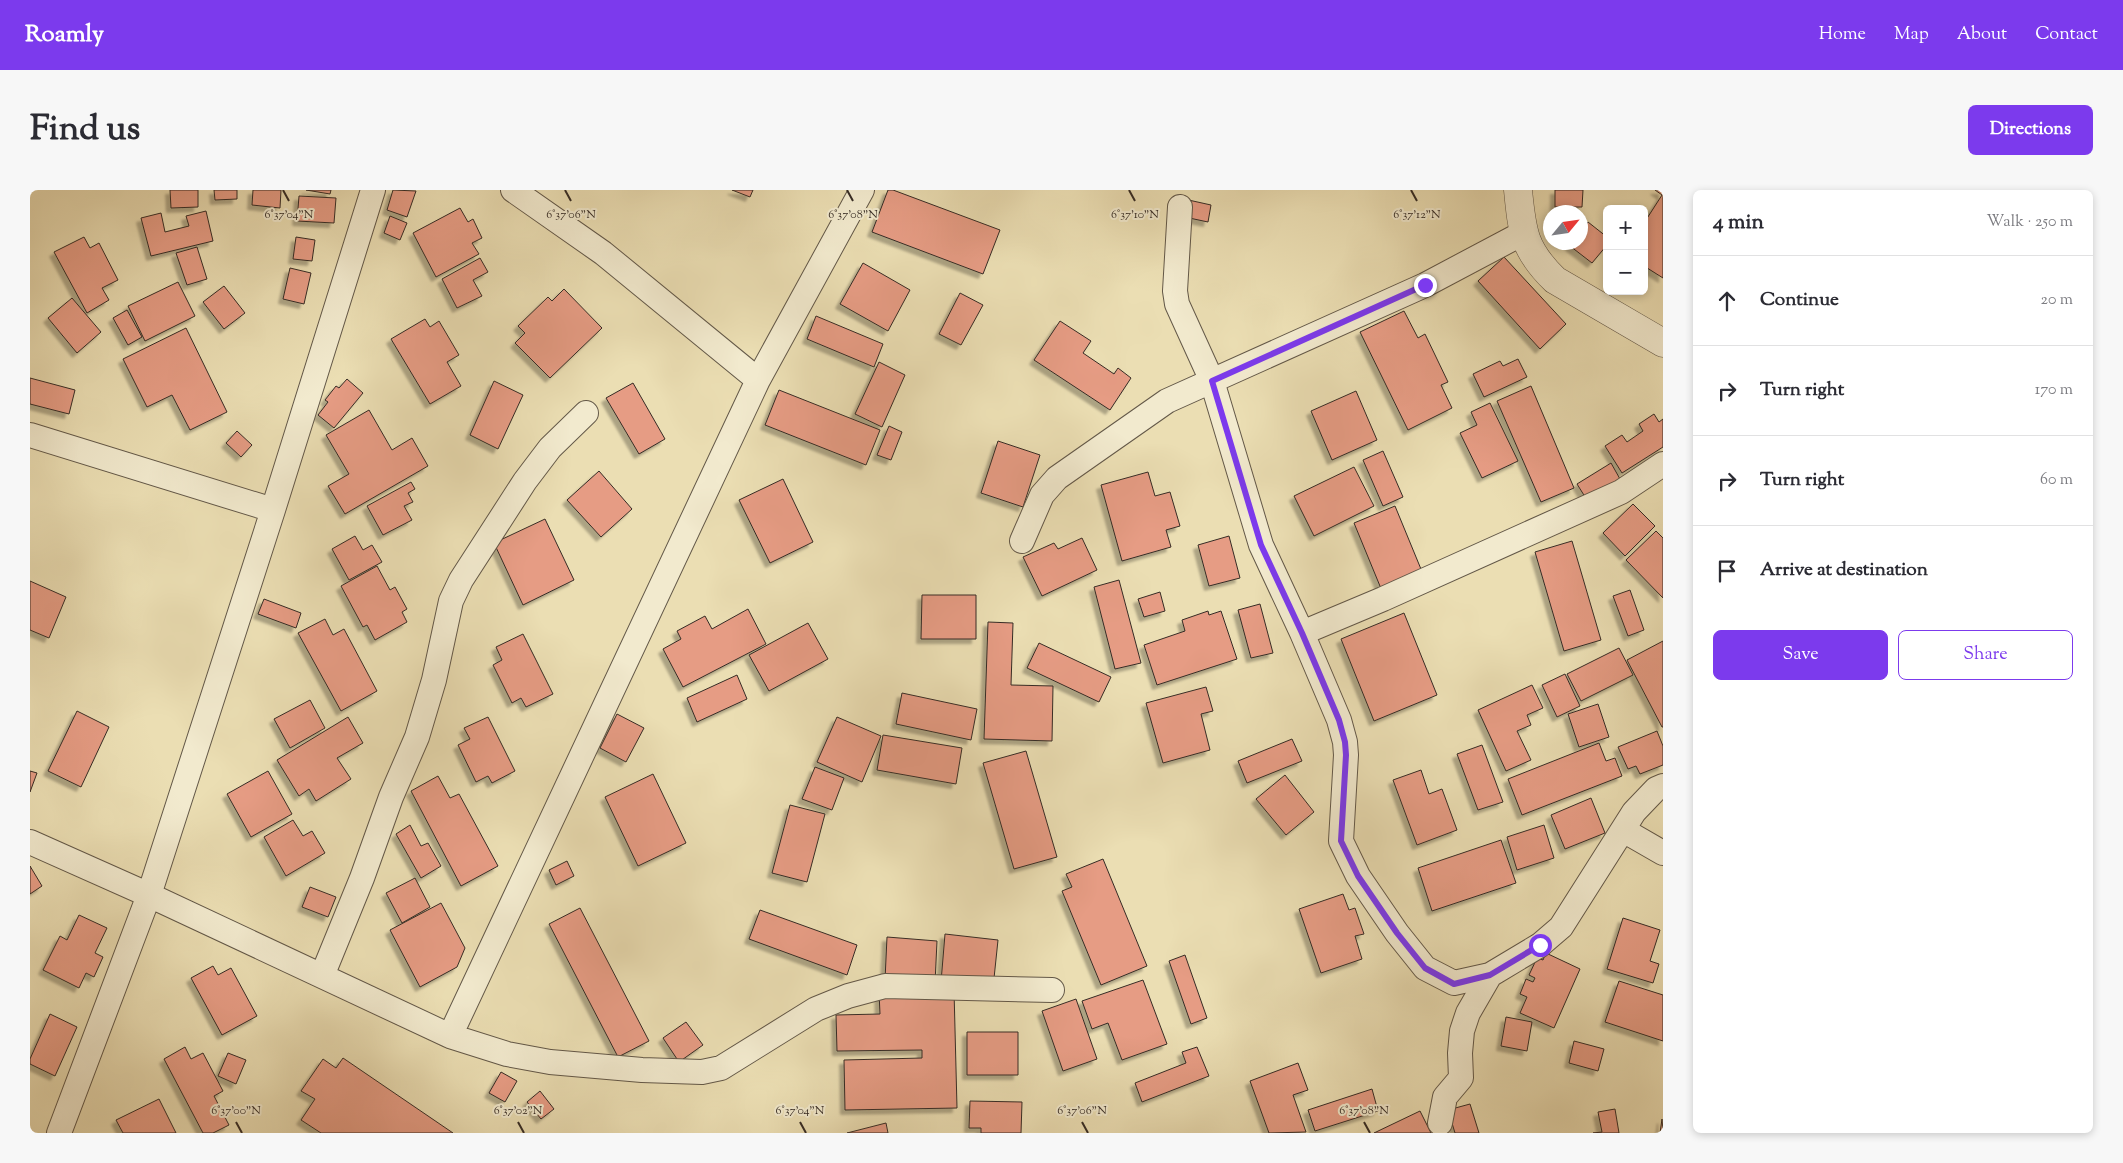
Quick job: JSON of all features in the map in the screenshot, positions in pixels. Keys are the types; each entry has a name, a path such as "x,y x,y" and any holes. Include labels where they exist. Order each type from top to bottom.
{"street":[{"path":"59,1133 149,895 273,510 373,190"},
{"path":"513,190 602,253 758,380"},
{"path":"450,1036 758,380 862,190"},
{"path":"1518,190 1523,233 1531,254 1555,280 1663,343"},
{"path":"1180,207 1175,291 1177,304 1212,381 1261,545 1302,633 1339,720 1345,742 1341,841 1358,876 1397,933 1425,968 1454,984 1490,975 1540,945 1561,927 1634,812 1648,796 1663,786"},
{"path":"1022,541 1042,496 1057,478 1167,401 1425,285 1523,233"},
{"path":"322,976 362,878 391,797 417,737 434,680 451,601 466,572 525,481 550,448 586,413"},
{"path":"30,435 273,510"},
{"path":"1302,633 1621,492 1663,464"},
{"path":"1623,830 1663,853"},
{"path":"30,842 149,895 450,1036 507,1054 550,1062 642,1070 702,1072 721,1068 816,1009 848,996 885,986 1052,990"},
{"path":"1440,1123 1445,1097 1461,1078 1460,1053 1462,1031 1468,1013 1490,975"}],"building":[{"path":"170,190 198,190 198,207 171,208"},
{"path":"214,190 237,190 237,199 215,200"},
{"path":"253,190 281,190 280,208 252,205"},
{"path":"306,190 331,190 330,194"},
{"path":"393,190 416,191 407,217 387,210"},
{"path":"732,190 753,190 750,197"},
{"path":"888,190 893,190 1000,230 983,274 872,232"},
{"path":"1555,190 1583,190 1582,205 1555,205"},
{"path":"1655,190 1663,190 1663,278 1648,269 1648,217 1662,195"},
{"path":"299,196 336,198 334,223 297,221"},
{"path":"1184,199 1211,205 1208,222 1180,216"},
{"path":"460,208 468,222 473,219 482,238 472,243 479,254 436,277 413,233"},
{"path":"206,211 213,241 151,256 141,218 161,213 165,232 189,226 186,216"},
{"path":"390,216 407,223 400,240 384,233"},
{"path":"1588,222 1603,234 1603,250 1592,263 1575,250 1588,250"},
{"path":"84,237 90,248 99,243 118,280 102,288 109,300 87,313 54,252"},
{"path":"296,237 315,240 312,261 293,259"},
{"path":"197,247 207,279 187,285 176,253"},
{"path":"1504,257 1566,324 1540,349 1478,281"},
{"path":"480,258 488,272 473,280 482,296 457,308 442,279"},
{"path":"863,263 910,290 888,331 840,304"},
{"path":"290,268 311,273 304,304 283,299"},
{"path":"178,282 195,316 145,341 128,306"},
{"path":"224,286 245,313 224,329 203,302"},
{"path":"564,289 602,328 550,378 515,343 525,333 518,326 548,297 552,301"},
{"path":"960,293 983,305 961,345 939,334"},
{"path":"72,298 101,332 77,353 48,318"},
{"path":"127,310 142,337 128,345 113,318"},
{"path":"1404,311 1418,338 1425,334 1448,382 1441,385 1452,408 1408,430 1360,332"},
{"path":"816,316 883,344 874,367 807,339"},
{"path":"425,319 430,327 439,321 459,355 447,362 461,386 430,404 391,339"},
{"path":"1060,321 1091,341 1083,353 1114,374 1118,368 1131,378 1110,410 1034,360"},
{"path":"186,328 227,412 190,430 172,395 147,407 123,359"},
{"path":"1518,359 1527,377 1484,397 1473,374 1500,361 1503,366"},
{"path":"879,362 905,375 882,427 855,414"},
{"path":"30,378 75,390 69,414 30,404"},
{"path":"347,379 363,393 334,428 318,415 328,402 325,400 336,386 339,388"},
{"path":"494,381 523,395 498,449 470,435"},
{"path":"633,383 665,439 639,454 606,398"},
{"path":"1531,386 1574,488 1541,502 1497,401"},
{"path":"779,390 880,430 866,465 765,425"},
{"path":"1356,391 1377,440 1332,460 1311,411"},
{"path":"1490,403 1518,461 1482,478 1460,433 1477,425 1471,412"},
{"path":"369,410 392,450 412,438 428,466 345,514 328,486 349,474 326,435"},
{"path":"1654,414 1659,422 1663,419 1663,447 1622,473 1605,446 1622,435 1627,442 1643,431 1639,424"},
{"path":"889,426 902,432 891,460 877,455"},
{"path":"237,431 252,445 241,457 226,443"},
{"path":"998,441 1040,455 1023,507 981,493"},
{"path":"1383,451 1403,497 1383,506 1363,460"},
{"path":"1611,463 1620,479 1587,500 1577,484"},
{"path":"1354,467 1374,506 1314,536 1294,496"},
{"path":"599,471 632,509 601,537 567,500"},
{"path":"1148,472 1155,496 1170,492 1180,526 1166,530 1171,547 1122,561 1101,485"},
{"path":"783,479 813,542 770,563 739,500"},
{"path":"411,482 415,489 408,493 413,502 404,506 412,520 383,535 367,506"},
{"path":"1633,504 1655,526 1625,556 1603,533"},
{"path":"1395,506 1423,574 1382,591 1354,523"},
{"path":"545,519 574,580 523,605 494,543"},
{"path":"1656,531 1663,538 1663,598 1626,560"},
{"path":"355,536 363,550 372,545 382,562 349,580 332,549"},
{"path":"1229,536 1240,578 1209,586 1198,545"},
{"path":"1082,538 1097,570 1042,596 1023,557 1054,543 1058,549"},
{"path":"1572,541 1601,640 1564,651 1535,552"},
{"path":"377,566 390,590 395,587 407,609 402,612 407,622 375,640 367,625 363,627 341,586"},
{"path":"1119,580 1141,663 1115,669 1094,587"},
{"path":"30,581 66,597 49,638 30,630"},
{"path":"1630,590 1644,630 1628,636 1613,596"},
{"path":"1160,592 1165,611 1144,617 1138,599"},
{"path":"922,595 976,595 976,639 921,639"},
{"path":"264,599 301,613 296,628 258,614"},
{"path":"1260,604 1273,653 1251,658 1238,610"},
{"path":"748,609 766,644 683,687 663,649 681,639 677,631 705,616 712,629"},
{"path":"1208,611 1209,615 1221,611 1237,659 1157,685 1144,645 1185,631 1182,620"},
{"path":"1404,613 1437,695 1374,721 1341,639"},
{"path":"325,619 333,635 344,629 377,691 341,711 298,633"},
{"path":"988,622 1013,623 1011,685 1053,686 1052,741 984,739"},
{"path":"808,623 828,659 769,691 749,655"},
{"path":"523,634 553,694 526,707 521,698 512,703 493,665 502,660 496,647"},
{"path":"1663,641 1663,727 1662,727 1627,660"},
{"path":"1039,643 1111,677 1099,702 1027,668"},
{"path":"1619,648 1633,675 1581,701 1567,674"},
{"path":"1565,674 1580,706 1557,717 1542,685"},
{"path":"737,675 747,699 697,722 687,698"},
{"path":"1532,685 1543,708 1527,715 1531,725 1517,731 1531,760 1506,771 1478,710"},
{"path":"1206,687 1213,711 1201,714 1210,750 1163,763 1146,703"},
{"path":"902,693 977,709 971,740 896,724"},
{"path":"310,700 325,728 290,748 274,719"},
{"path":"1598,704 1609,737 1579,747 1568,714"},
{"path":"77,711 109,727 81,787 48,771"},
{"path":"617,714 644,728 626,762 600,748"},
{"path":"348,717 363,743 337,758 351,779 316,801 309,789 299,796 277,760"},
{"path":"488,717 515,771 492,783 488,776 476,782 458,745 470,739 464,728"},
{"path":"837,717 881,736 862,782 817,762"},
{"path":"1657,731 1663,746 1663,765 1640,774 1636,766 1628,769 1618,747"},
{"path":"883,735 962,748 956,784 877,770"},
{"path":"1292,739 1302,761 1247,783 1238,761"},
{"path":"1599,743 1606,761 1615,758 1622,776 1522,815 1508,779"},
{"path":"1482,745 1503,802 1478,810 1457,754"},
{"path":"1026,751 1057,857 1014,869 983,763"},
{"path":"815,767 844,778 832,810 802,799"},
{"path":"1421,770 1429,794 1442,789 1457,830 1417,845 1393,780"},
{"path":"30,771 37,773 30,792"},
{"path":"268,771 292,814 251,837 227,794"},
{"path":"653,774 686,843 638,866 605,797"},
{"path":"1285,775 1314,812 1286,835 1256,799"},
{"path":"438,776 450,798 459,794 498,866 461,886 411,791"},
{"path":"1591,798 1605,833 1565,849 1551,815"},
{"path":"790,805 825,814 807,882 772,873"},
{"path":"293,820 303,836 312,831 325,853 286,876 264,837"},
{"path":"410,825 421,846 428,843 441,866 421,878 396,834"},
{"path":"1544,825 1554,858 1517,870 1507,837"},
{"path":"1501,840 1516,883 1432,911 1418,868"},
{"path":"1103,859 1147,966 1101,985 1062,891 1072,887 1066,874"},
{"path":"567,861 574,876 556,885 549,870"},
{"path":"30,866 42,886 30,894"},
{"path":"415,878 430,907 402,923 386,893"},
{"path":"310,887 336,897 328,917 302,907"},
{"path":"1343,894 1349,910 1355,908 1364,934 1355,936 1362,959 1321,973 1299,909"},
{"path":"441,903 465,948 457,967 420,987 390,930"},
{"path":"580,908 649,1041 618,1057 549,924"},
{"path":"760,910 857,945 847,975 749,939"},
{"path":"79,915 107,928 95,953 103,957 94,977 86,973 79,988 43,970 60,936 67,940"},
{"path":"1623,918 1660,930 1650,961 1659,964 1653,983 1607,969"},
{"path":"945,934 998,940 993,988 941,982"},
{"path":"887,937 937,941 935,983 885,980"},
{"path":"1546,953 1580,969 1554,1028 1520,1013 1527,997 1520,994 1526,979 1533,982 1535,978 1529,975 1537,958 1543,960"},
{"path":"1185,955 1207,1018 1191,1024 1169,961"},
{"path":"213,966 218,975 231,968 257,1016 222,1035 191,978"},
{"path":"1143,980 1167,1044 1122,1060 1108,1023 1092,1029 1082,1001"},
{"path":"1619,981 1663,995 1663,1041 1605,1022"},
{"path":"954,990 957,1108 845,1110 844,1060 922,1058 922,1050 837,1051 836,1015 880,1014 879,992"},
{"path":"1076,999 1097,1059 1063,1071 1042,1011"},
{"path":"50,1014 77,1027 55,1076 30,1064 30,1059"},
{"path":"1506,1017 1532,1022 1527,1051 1501,1046"},
{"path":"686,1022 703,1045 679,1062 663,1038"},
{"path":"967,1032 1018,1032 1018,1075 967,1075"},
{"path":"1574,1041 1604,1049 1598,1071 1569,1063"},
{"path":"185,1047 191,1059 203,1053 223,1091 214,1096 229,1125 213,1133 203,1133 164,1059"},
{"path":"1197,1047 1209,1076 1142,1102 1135,1083 1186,1063 1182,1052"},
{"path":"228,1053 246,1060 236,1084 218,1076"},
{"path":"343,1058 453,1133 321,1133 301,1120 315,1099 301,1091 323,1059 336,1068"},
{"path":"1298,1063 1308,1090 1293,1095 1306,1132 1269,1133 1250,1081"},
{"path":"501,1072 517,1081 505,1102 489,1093"},
{"path":"1372,1089 1378,1111 1315,1131 1308,1110"},
{"path":"540,1091 554,1109 541,1119 527,1102"},
{"path":"159,1099 176,1133 123,1133 116,1120"},
{"path":"970,1101 1022,1102 1021,1133 981,1133 981,1128 969,1128"},
{"path":"1470,1104 1479,1133 1455,1133 1448,1110"},
{"path":"1615,1109 1619,1133 1593,1133 1602,1132 1598,1112"},
{"path":"1420,1111 1431,1133 1374,1133"},
{"path":"1662,1119 1663,1133 1660,1133"},
{"path":"886,1123 888,1133 847,1133"}],"route":[{"path":"1425,285 1212,381 1261,545 1302,633 1339,720 1345,742 1346,755 1341,841 1358,876 1397,933 1425,968 1454,984 1490,975 1540,945"}]}
